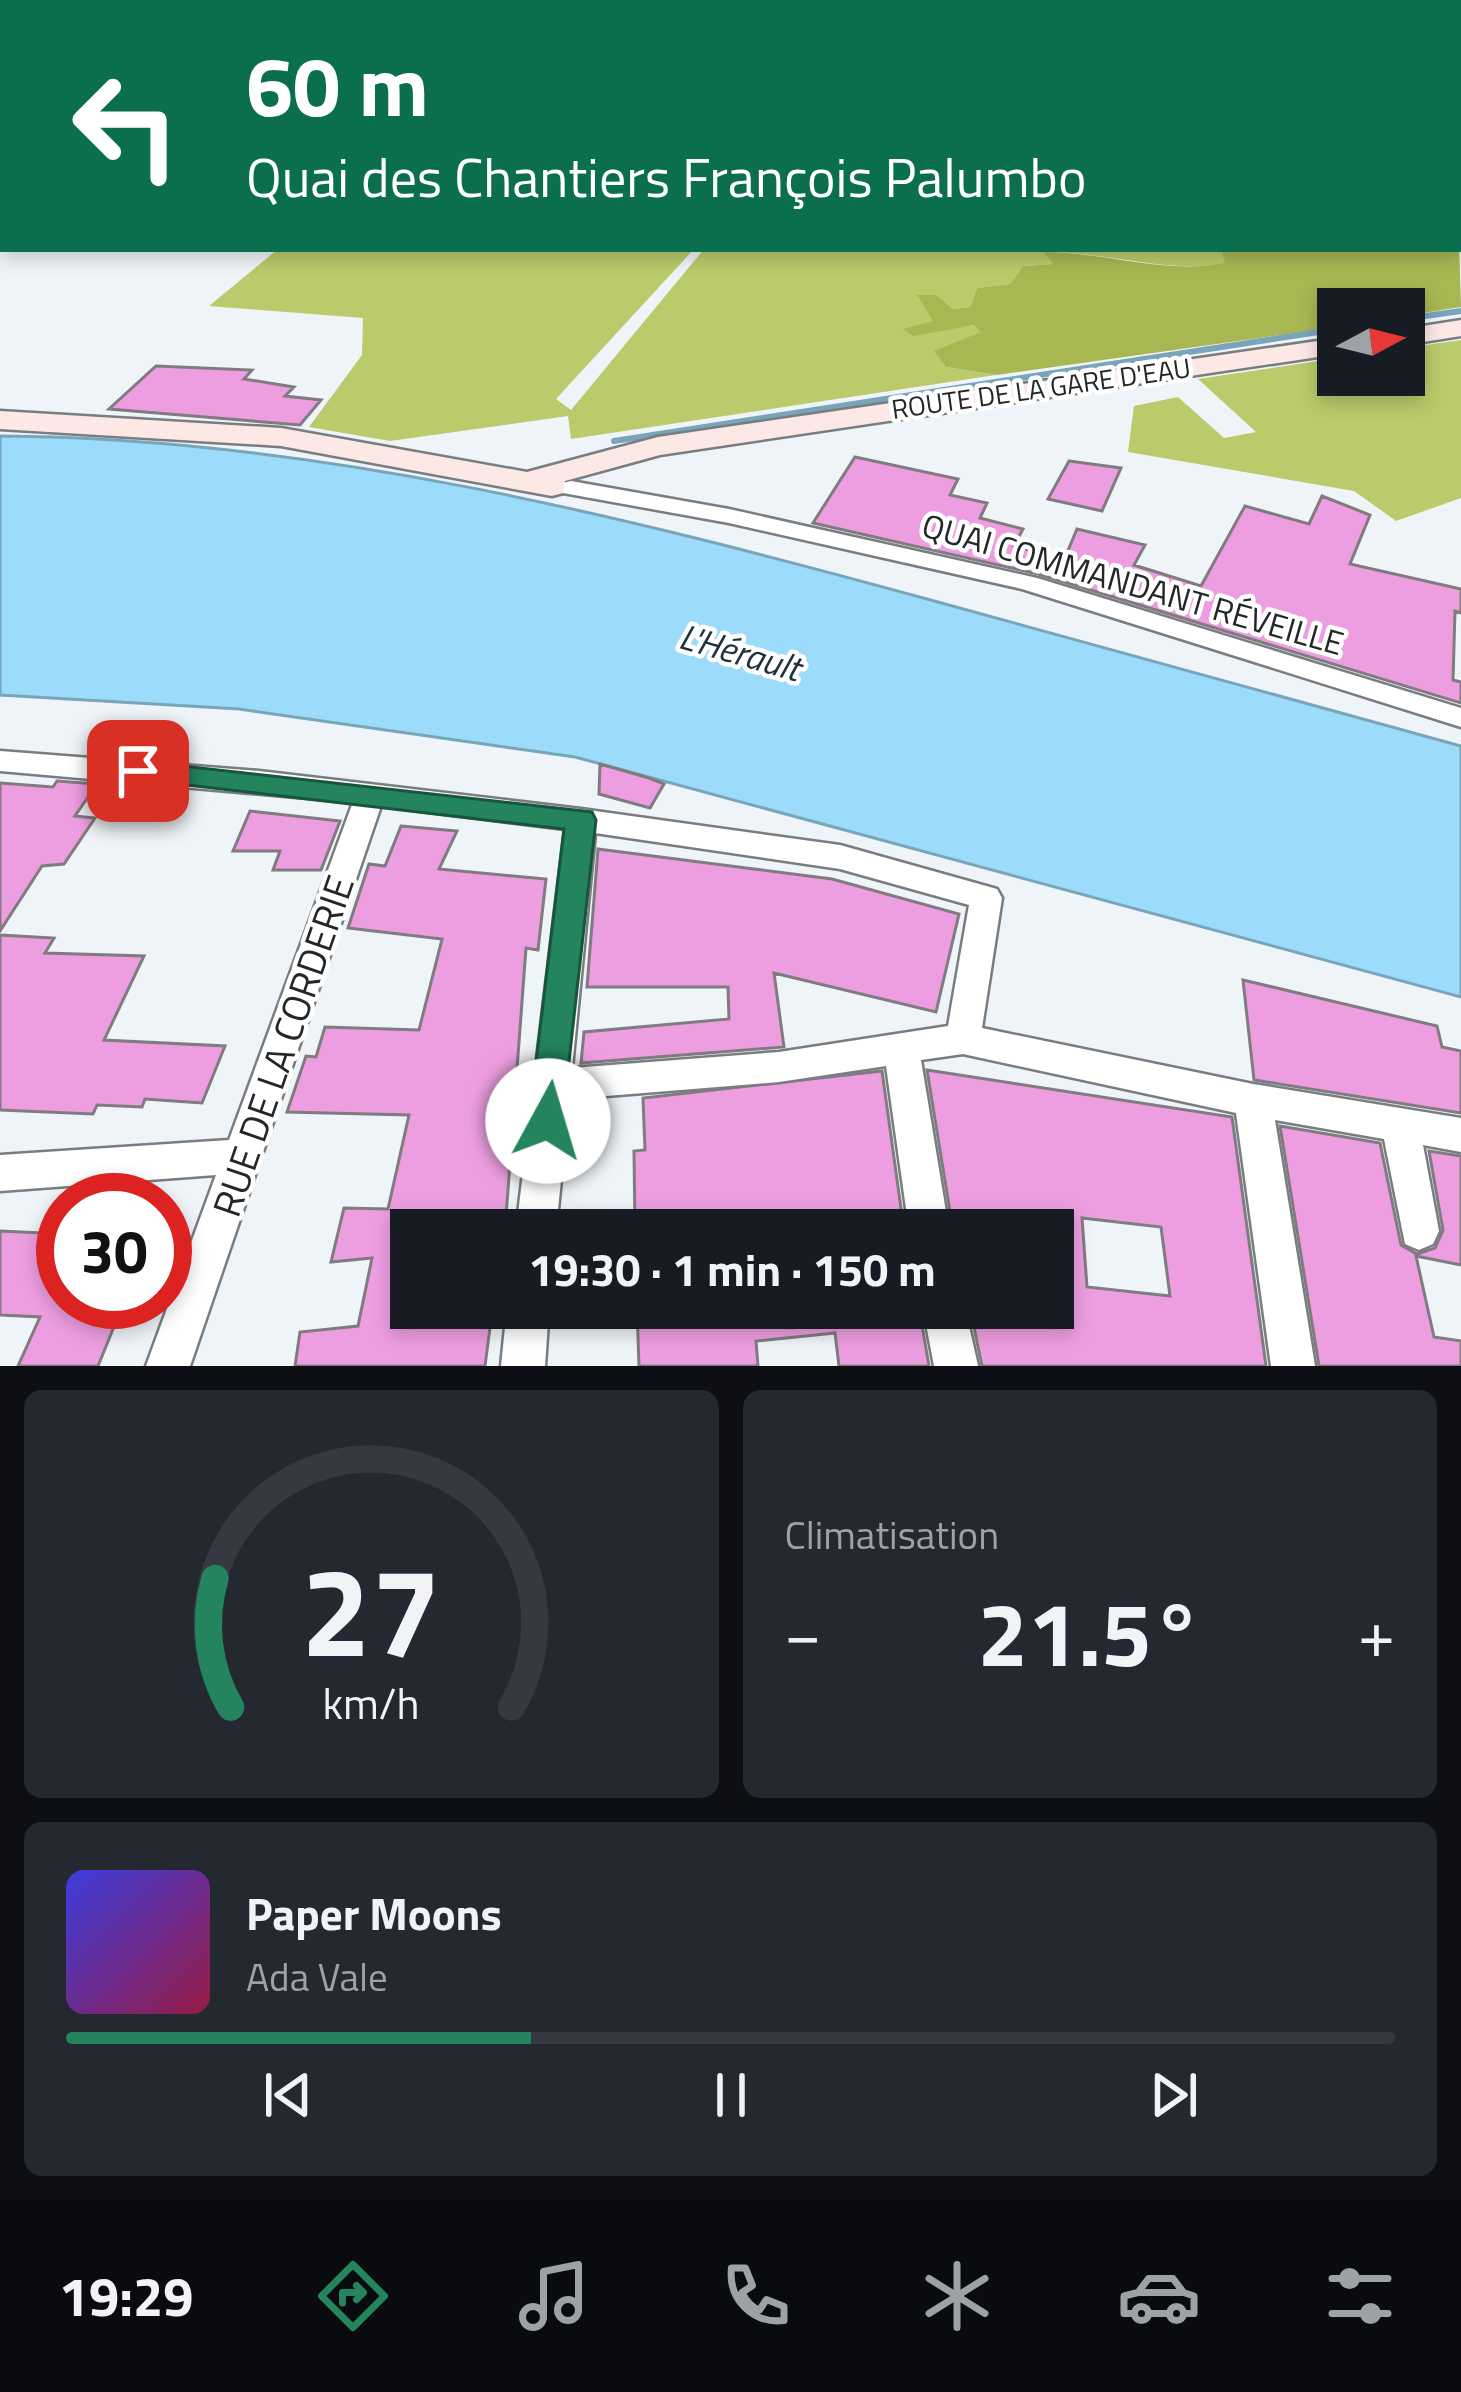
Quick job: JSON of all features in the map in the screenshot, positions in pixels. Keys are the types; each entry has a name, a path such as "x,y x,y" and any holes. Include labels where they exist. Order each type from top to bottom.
{"main road":[{"path":"1425,334 1461,328"},
{"name":"ROUTE DE LA GARE D'EAU","path":"526,482 625,454 745,432 1317,349"},
{"path":"0,420 281,437 526,482"},
{"name":"ROUTE DE LA GARE D'EAU","path":"526,482 585,489 634,479 745,432"}],"street":[{"path":"585,489 602,469 625,454"},
{"name":"QUAI COMMANDANT RÉVEILLE","path":"585,489 730,516 1028,583 1461,718"},
{"path":"0,761 371,794 581,820 839,857 986,898 964,1039"},
{"name":"RUE DE LA CORDERIE","path":"168,1366 371,794"},
{"path":"538,1209 581,820"},
{"path":"551,1085 801,1062 964,1039 1253,1100 1461,1135"},
{"path":"901,1047 926,1209"},
{"path":"1253,1100 1293,1366"},
{"path":"1400,1124 1419,1232"},
{"path":"0,1173 245,1156"},
{"path":"523,1366 527,1329"},
{"path":"948,1329 956,1366"}],"green space":[{"path":"274,252 691,252 556,399 571,410 702,252 1046,252 1054,264 1023,266 1010,284 977,288 970,307 953,309 937,295 918,296 940,323 974,325 982,332 935,351 946,367 996,375 571,439 568,416 390,441 309,427 362,355 363,318 209,306"},
{"path":"1044,252 1202,266 1225,263 1222,252 1459,252 1461,307 1425,313 1425,288 1317,288 1317,330 996,375 946,367 934,351 981,332 974,325 913,336 903,329 933,321 917,295 937,295 953,309 970,307 977,288 1010,284 1023,266 1053,264"},
{"path":"1046,252 1223,252 1226,264 1180,266"},
{"path":"1461,340 1461,498 1396,521 1354,491 1128,452 1134,406 1178,397 1224,438 1256,432 1198,379 1317,361 1317,396 1425,396 1425,345"}],"water":[{"name":"L'Hérault","path":"0,436 235,451 468,487 583,511 813,568 1461,746 1461,997 575,757 239,709 0,695"}],"building":[{"path":"156,366 252,370 244,379 294,387 285,396 321,400 300,425 109,409"},
{"path":"855,457 958,479 950,495 987,503 980,518 1023,529 1014,546 1064,560 1077,529 1145,545 1134,565 1201,586 1245,506 1309,524 1322,496 1370,515 1350,564 1461,589 1461,613 1455,611 1453,680 1461,682 1461,703 1038,574 813,523"},
{"path":"1069,461 1121,468 1102,511 1048,499"},
{"path":"600,764 664,784 650,808 599,794"},
{"path":"57,781 97,784 75,816 95,818 64,864 42,866 0,931 0,783 53,787"},
{"path":"250,811 340,821 321,870 273,870 280,851 233,851"},
{"path":"401,826 457,831 439,869 546,879 538,950 526,948 507,1209 390,1209 390,1329 490,1329 485,1366 295,1366 300,1332 358,1326 372,1258 331,1262 344,1208 388,1209 409,1115 287,1112 306,1056 316,1057 325,1027 419,1030 442,939 348,928 369,864 385,866"},
{"path":"598,849 832,879 959,914 936,1012 774,973 784,1047 581,1063 584,1032 729,1019 728,987 587,987"},
{"path":"0,935 54,938 45,953 144,956 104,1040 225,1046 202,1103 145,1099 142,1107 97,1105 93,1114 0,1110"},
{"path":"1243,980 1437,1026 1442,1047 1461,1051 1461,1113 1254,1080"},
{"path":"927,1070 1232,1117 1266,1366 982,1366 974,1329 1074,1329 1074,1209 950,1209","holes":["1082,1218 1161,1227 1170,1296 1087,1287"]},
{"path":"882,1071 901,1209 635,1209 634,1151 645,1150 643,1098"},
{"path":"1280,1126 1380,1143 1401,1245 1417,1254 1435,1248 1443,1230 1429,1151 1461,1156 1461,1265 1416,1256 1434,1337 1461,1341 1461,1366 1319,1366"},
{"path":"0,1231 36,1233 36,1317 0,1315"},
{"path":"36,1326 113,1329 98,1366 18,1366"},
{"path":"638,1329 923,1329 929,1366 839,1366 835,1333 756,1341 758,1366 639,1366"}],"waterway":[{"path":"1425,316 1461,311"},
{"path":"614,441 1317,332"}],"route":[{"path":"138,771 581,820 548,1121"}]}
